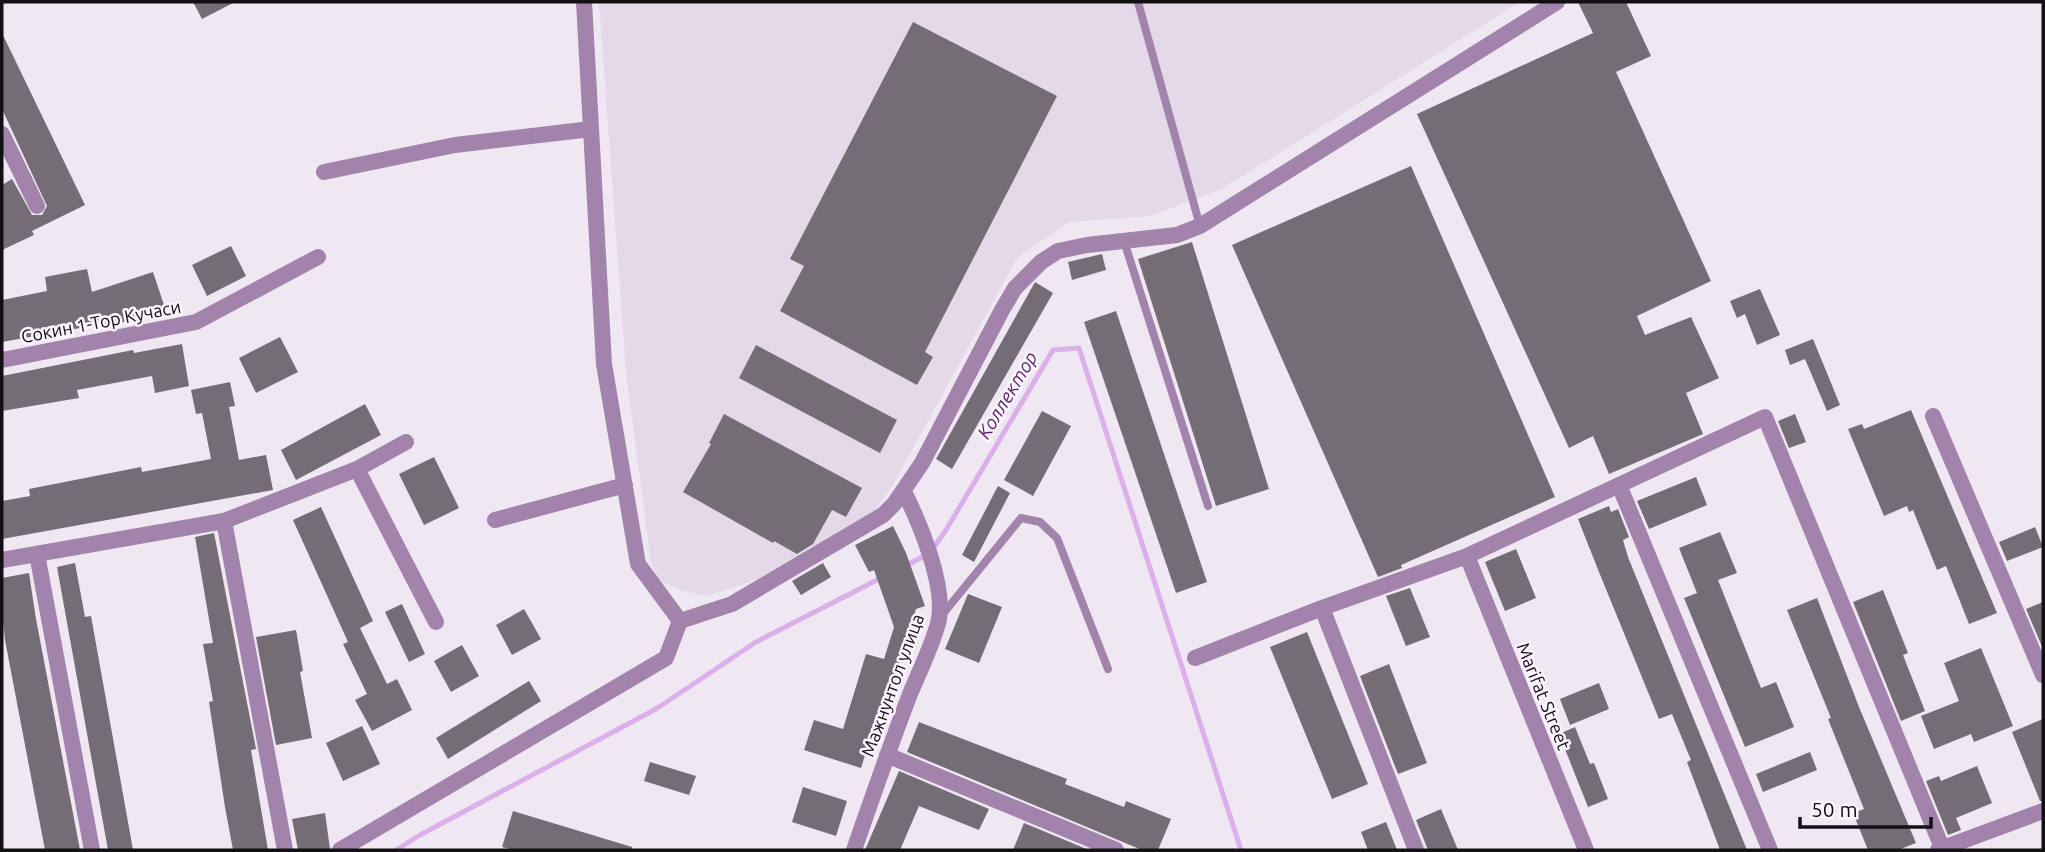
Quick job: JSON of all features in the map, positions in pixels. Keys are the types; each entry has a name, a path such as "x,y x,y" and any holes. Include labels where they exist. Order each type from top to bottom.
{"street":[{"path":"584,2 604,364 638,564 680,621"},
{"path":"680,621 732,604 883,515 904,492 1002,310 1026,276 1058,251 1177,235 1200,226 1557,2"},
{"path":"324,172 455,145 591,129"},
{"path":"2,134 37,206"},
{"name":"Сокин 1-Тор Kучаси","path":"2,360 195,322 318,257"},
{"path":"1933,416 2043,676"},
{"path":"1195,657 1467,556 1765,417 1941,850 2043,811"},
{"path":"2,561 224,521 357,469 406,442"},
{"path":"357,469 436,622"},
{"path":"495,520 625,485"},
{"path":"1619,485 1770,850"},
{"name":"Мажнунтол улица","path":"854,850 939,619 938,594 929,553 919,519 904,492"},
{"path":"224,521 285,850"},
{"path":"37,554 92,850"},
{"name":"Marifat Street","path":"1467,556 1586,850"},
{"path":"1322,608 1416,850"},
{"path":"340,850 666,658 680,621"},
{"path":"887,755 1115,850"}],"lane":[{"path":"1138,2 1200,226"},
{"path":"1124,241 1208,506"},
{"path":"939,619 1021,519 1040,522 1057,538 1108,669"}],"shaded area":[{"path":"599,2 1520,2 1222,189 1150,216 1069,222 1017,258 893,485 869,518 802,559 742,585 706,596 681,590 658,580 651,562 626,372"}],"building":[{"path":"193,2 235,2 202,19"},
{"path":"1578,2 1626,2 1651,56 1616,72 1711,281 1637,316 1645,335 1691,317 1719,378 1686,393 1703,434 1609,474 1593,436 1569,448 1417,114 1593,33"},
{"path":"913,22 1057,96 925,352 933,357 917,385 780,311 804,266 790,259"},
{"path":"2,33 85,205 32,231 34,235 2,250 2,185 12,179 32,215 42,215 47,206 2,109"},
{"path":"1411,166 1555,497 1378,577 1232,245"},
{"path":"1192,242 1269,489 1216,506 1138,259"},
{"path":"231,246 246,276 207,296 192,265"},
{"path":"1102,254 1106,270 1072,280 1068,262"},
{"path":"87,269 92,292 153,272 165,308 120,323 119,321 2,342 2,300 47,291 45,277"},
{"path":"1035,282 1053,293 952,469 936,459"},
{"path":"1760,289 1780,335 1757,345 1745,314 1737,318 1730,301"},
{"path":"1116,311 1207,582 1176,593 1084,322"},
{"path":"280,337 298,372 256,393 239,358"},
{"path":"1813,339 1840,405 1827,411 1805,359 1790,365 1785,350"},
{"path":"182,344 189,386 155,393 152,376 77,390 79,398 2,411 2,376 133,350 134,353"},
{"path":"756,345 897,420 880,453 739,378"},
{"path":"230,382 235,406 229,407 239,460 266,455 273,490 2,539 2,501 30,496 29,489 141,467 142,472 211,459 202,413 196,414 191,390"},
{"path":"365,404 381,435 296,480 281,450"},
{"path":"1911,410 1997,613 1969,624 1946,566 1937,570 1913,510 1909,512 1907,506 1884,516 1848,429 1862,424 1864,429"},
{"path":"1042,411 1071,426 1033,496 1004,480"},
{"path":"724,414 862,488 846,517 832,510 813,544 797,554 683,492 711,444 709,443"},
{"path":"1795,414 1806,442 1789,448 1778,421"},
{"path":"434,457 459,508 424,525 399,474"},
{"path":"1696,477 1707,505 1649,529 1637,501"},
{"path":"998,486 1010,493 974,562 962,555"},
{"path":"1609,506 1611,512 1618,509 1629,537 1623,540 1628,557 1747,850 1720,850 1687,762 1691,760 1672,714 1659,719 1599,572 1578,519"},
{"path":"321,507 373,621 360,628 387,684 397,679 412,710 372,731 355,700 367,694 343,644 348,642 293,520"},
{"path":"893,526 925,606 916,609 880,722 876,720 861,768 804,750 814,720 843,729 866,654 884,659 894,627 874,570 869,572 855,545"},
{"path":"2035,527 2043,547 2007,561 1999,542"},
{"path":"1720,532 1737,573 1718,580 1761,688 1776,682 1794,727 1745,747 1684,598 1697,593 1679,548"},
{"path":"214,533 256,749 251,750 268,850 233,850 225,807 209,702 213,701 203,644 213,643 195,537"},
{"path":"1516,549 1536,598 1505,611 1485,562"},
{"path":"75,563 85,617 91,616 133,850 108,850 57,567"},
{"path":"823,563 831,577 801,595 792,581"},
{"path":"29,573 80,850 45,850 5,640 2,578"},
{"path":"1410,588 1430,637 1406,646 1386,596"},
{"path":"1883,590 1908,653 1903,655 1925,711 1901,721 1853,602"},
{"path":"968,594 1002,607 979,663 945,649"},
{"path":"1817,598 1916,843 1898,850 1868,850 1853,813 1864,809 1787,610"},
{"path":"2043,602 2043,649 2026,609"},
{"path":"402,604 425,654 409,662 385,612"},
{"path":"524,609 541,639 512,655 496,625"},
{"path":"296,630 303,671 300,672 312,738 276,745 256,637"},
{"path":"1307,632 1368,784 1332,799 1270,647"},
{"path":"462,645 479,676 451,692 434,661"},
{"path":"1981,648 2013,726 1974,742 1971,734 1934,749 1921,716 1959,701 1944,663"},
{"path":"1389,664 1427,763 1398,774 1360,676"},
{"path":"529,681 541,701 448,759 436,738"},
{"path":"1599,683 1609,709 1570,725 1560,699"},
{"path":"2043,719 2043,801 2040,801 2012,732"},
{"path":"919,722 1067,779 1065,784 1124,807 1126,801 1171,819 1158,850 1142,850 907,752"},
{"path":"362,726 380,764 343,781 326,743"},
{"path":"1575,727 1590,764 1594,763 1608,799 1588,807 1559,734"},
{"path":"1810,752 1817,770 1763,792 1756,774"},
{"path":"650,762 696,776 689,795 644,781"},
{"path":"1977,766 1992,803 1956,818 1961,830 1948,835 1926,781 1939,776 1941,781"},
{"path":"899,771 989,809 979,830 919,806 900,850 865,850"},
{"path":"803,787 847,801 836,836 792,822"},
{"path":"1441,809 1458,850 1428,850 1416,820"},
{"path":"513,811 632,847 632,850 514,850 502,847"},
{"path":"325,813 330,849 298,850 292,819"},
{"path":"1386,822 1397,850 1368,850 1361,832"},
{"path":"1024,823 1089,850 1013,850"}],"waterway":[{"name":"Коллектор","path":"905,566 930,553 946,530 1053,350 1079,348 1241,850"},
{"path":"396,850 656,709 756,642 881,578"}]}
